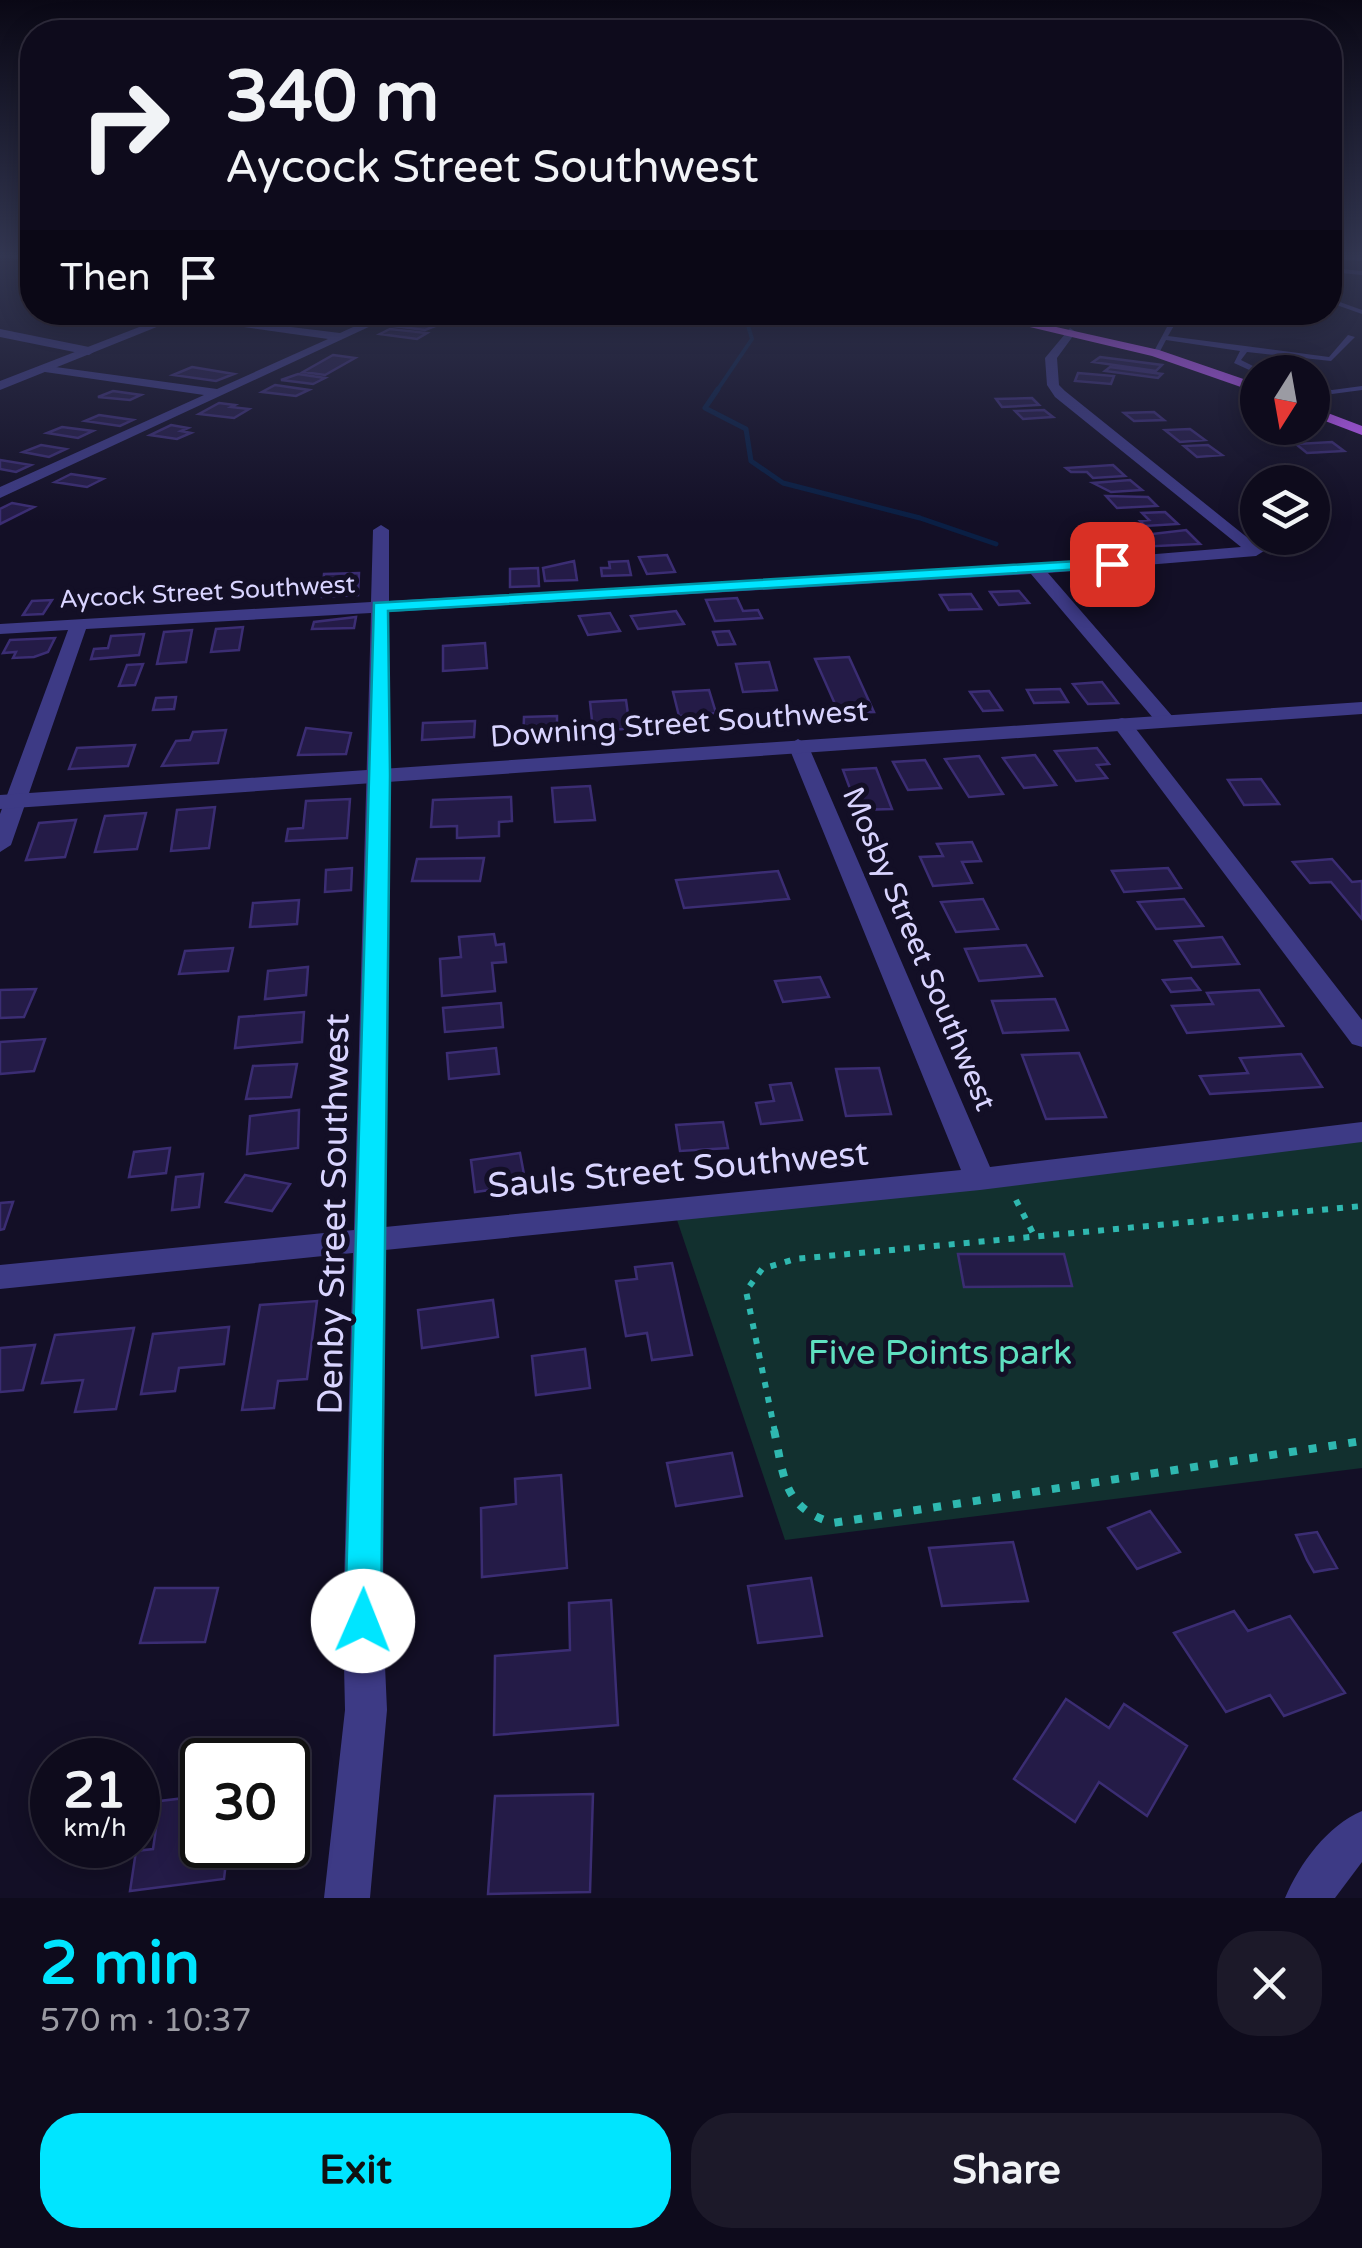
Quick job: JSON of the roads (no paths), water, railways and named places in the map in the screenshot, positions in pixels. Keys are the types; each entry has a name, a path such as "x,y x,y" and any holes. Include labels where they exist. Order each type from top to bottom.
{"main road":[{"path":"1119,345 1240,382"},
{"path":"1330,418 1362,431"}],"street":[{"path":"54,345 88,352"},
{"path":"0,386 107,345"},
{"path":"0,493 325,345"},
{"name":"Aycock Street Southwest","path":"0,629 1036,569 1256,551 1060,394 1053,386 1051,358 1061,345"},
{"path":"45,368 218,393"},
{"name":"Denby Street Southwest","path":"347,1898 366,1710 363,1621 381,775 381,530"},
{"path":"1036,569 1166,722"},
{"path":"0,845 9,801 79,624"},
{"name":"Downing Street Southwest","path":"9,801 1362,708"},
{"path":"1122,724 1362,1038"},
{"name":"Mosby Street Southwest","path":"798,746 992,1177"},
{"name":"Sauls Street Southwest","path":"0,1277 992,1177 1362,1132"},
{"path":"1308,1898 1343,1849 1362,1833"}],"lane":[{"path":"1156,354 1161,345"},
{"path":"1209,345 1331,359 1344,345"},
{"path":"1214,373 1237,362 1246,350"},
{"path":"1330,392 1362,388"}],"waterway":[{"path":"716,392 748,345"},
{"path":"718,389 705,408 746,429 751,461 783,483 920,518 996,544"}],"park label":[{"name":"Five Points park","path":"940,1353"}]}
